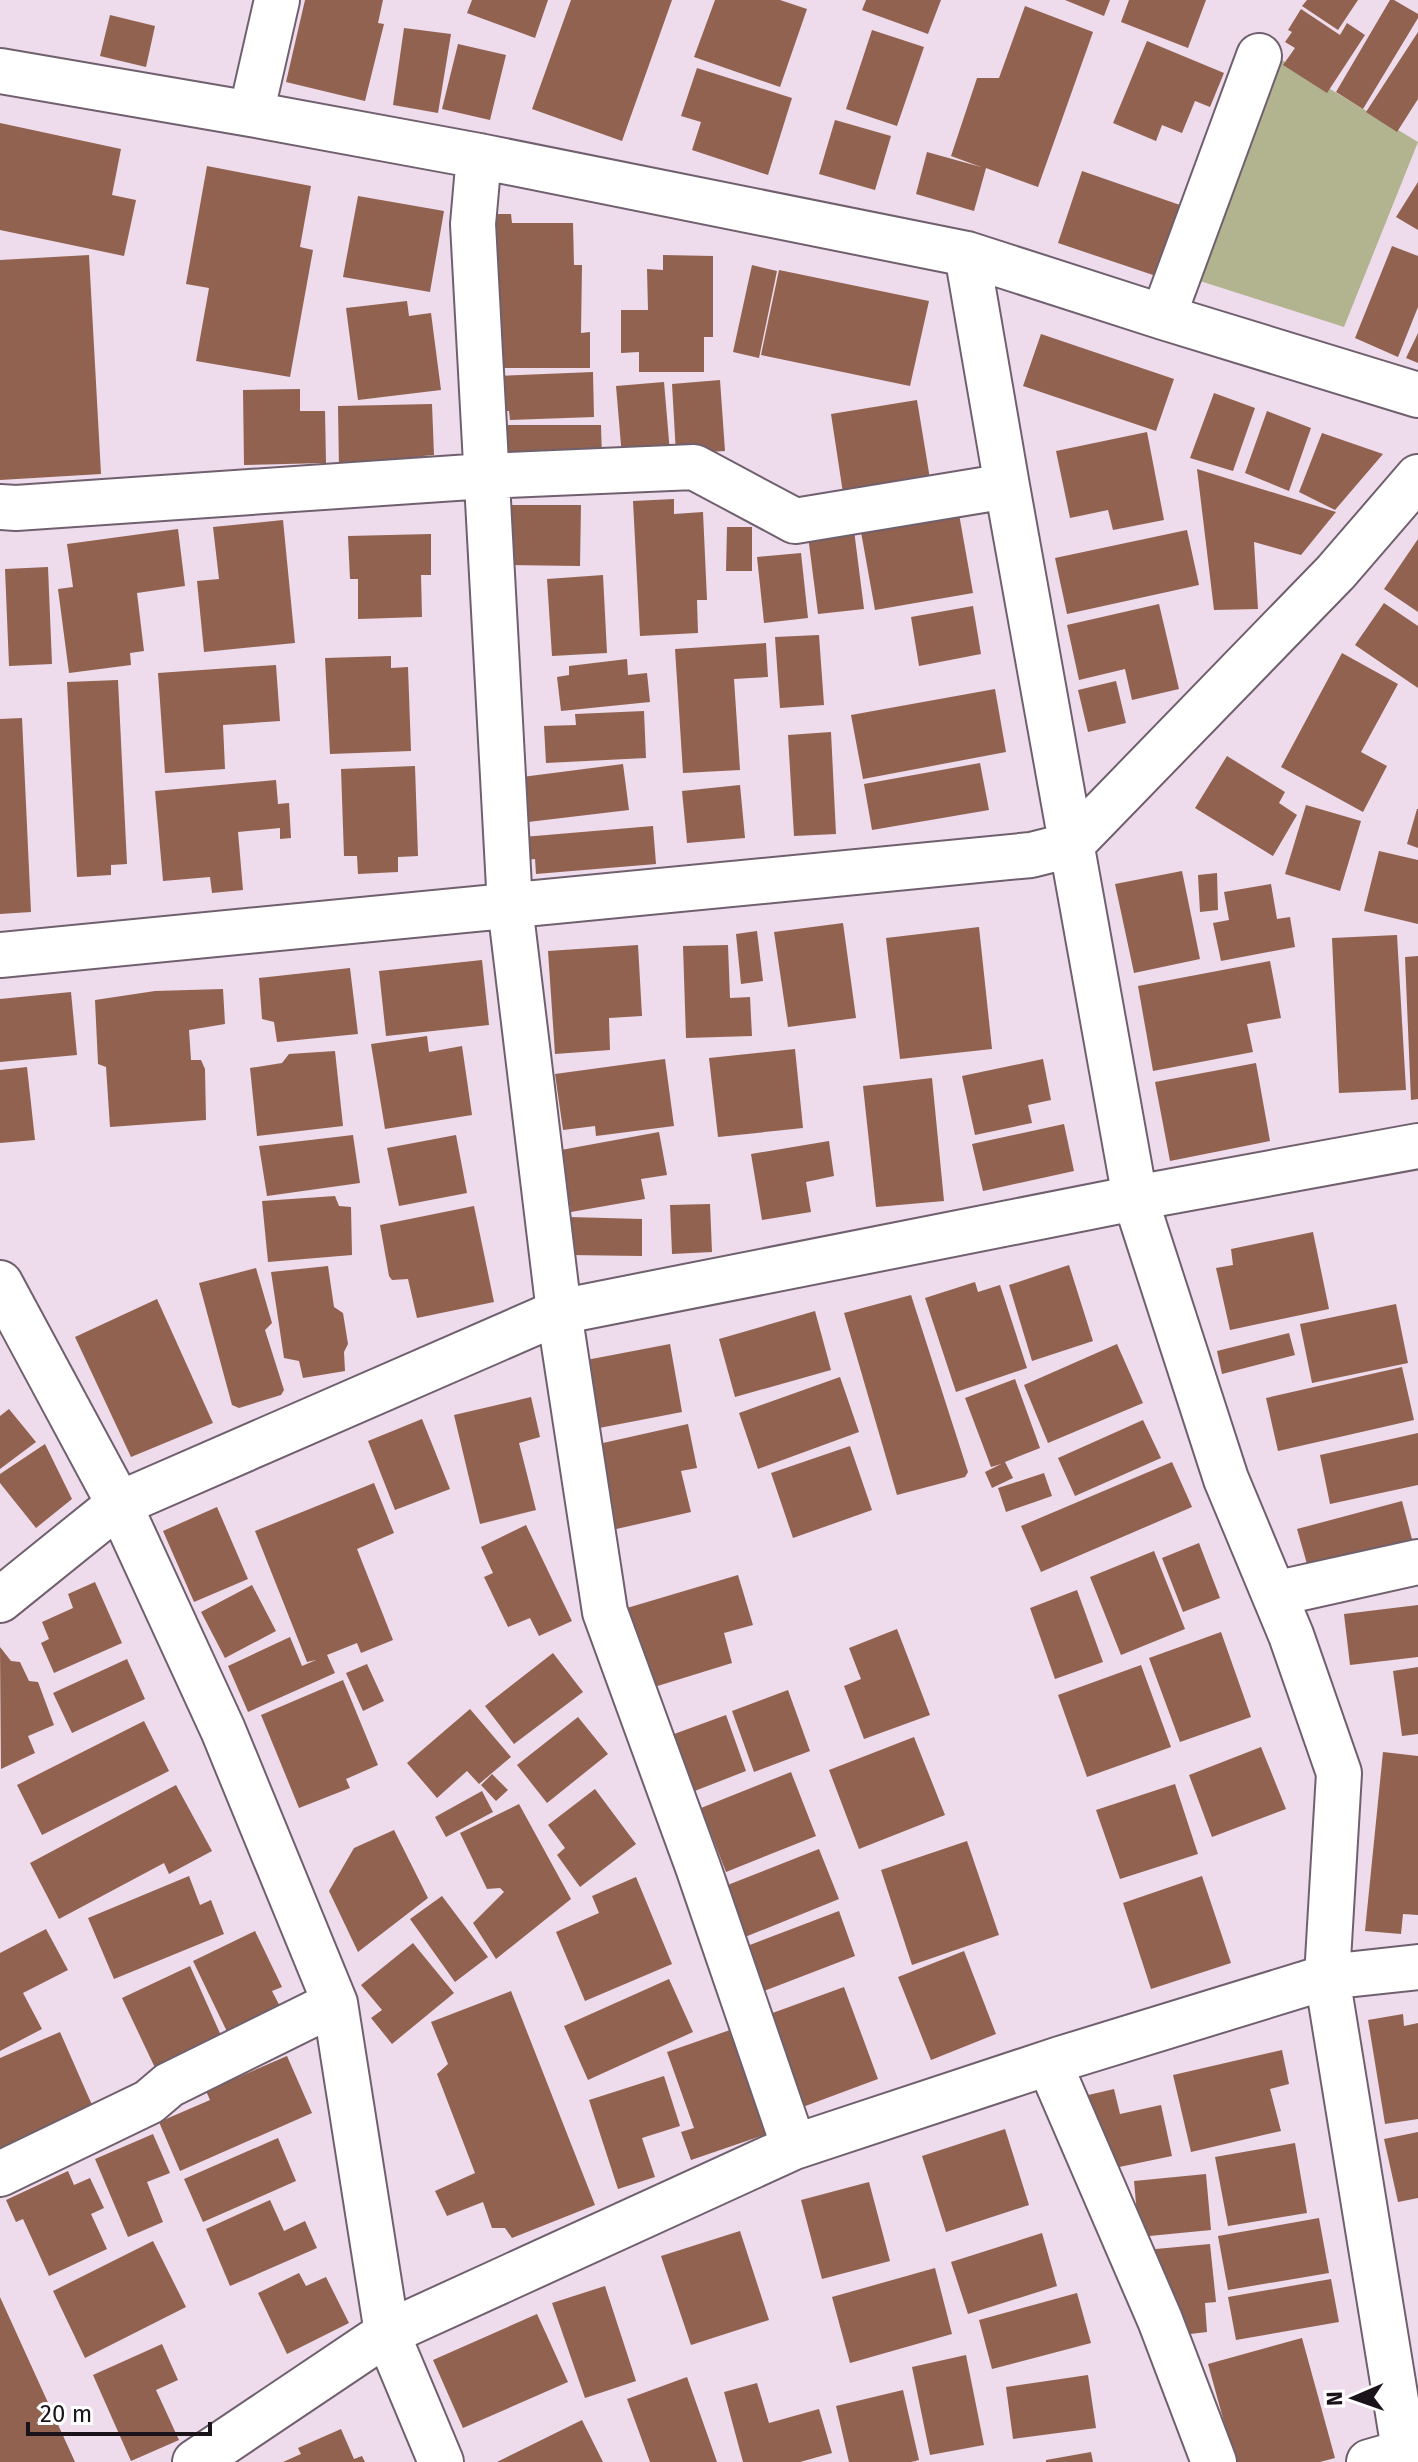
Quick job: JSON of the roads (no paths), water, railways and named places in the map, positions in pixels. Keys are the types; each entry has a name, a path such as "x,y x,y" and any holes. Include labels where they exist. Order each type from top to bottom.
{"street":[{"path":"251,114 277,0"},
{"path":"1163,317 1259,56"},
{"path":"0,71 479,156 967,254 1418,395"},
{"path":"479,156 473,224 510,906 559,1312 605,1612 698,1867 794,2147"},
{"path":"967,254 1135,1198 1226,1479 1274,1594 1339,1773 1327,1977 1393,2459"},
{"path":"0,507 485,476 694,467 795,521 1007,486"},
{"path":"0,955 1031,855 1071,845 1336,572 1418,477"},
{"path":"0,1600 119,1504 559,1312 1135,1198 1418,1146"},
{"path":"0,1283 119,1504 223,1730 335,2003 387,2333 441,2462"},
{"path":"1274,1594 1418,1562"},
{"path":"195,2462 387,2333 794,2147 1049,2063 1327,1977 1418,1967"},
{"path":"0,2174 149,2102 169,2085 335,2003"},
{"path":"1049,2063 1160,2320 1214,2462"}]}
